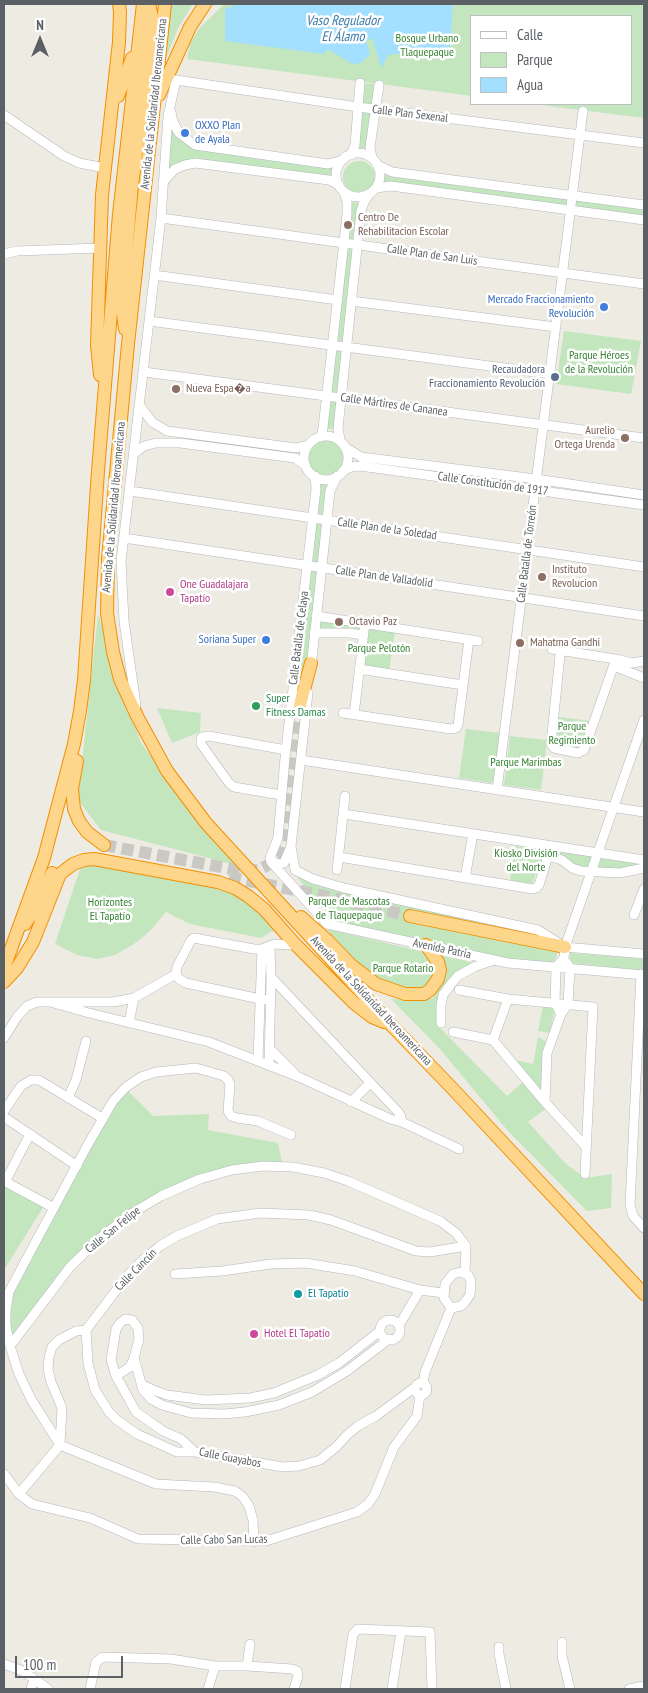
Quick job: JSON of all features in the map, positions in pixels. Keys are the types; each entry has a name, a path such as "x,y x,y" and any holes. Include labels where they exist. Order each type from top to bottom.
{"highway":[{"path":"103,413 97,345 102,195 120,42 119,4"},
{"name":"Avenida de la Solidaridad Iberoamericana","path":"4,968 46,849 74,744 80,711 85,670 119,214 143,4"},
{"path":"148,108 152,17 149,4"},
{"name":"Avenida de la Solidaridad Iberoamericana","path":"165,4 148,108 132,185 122,307 128,344 108,559 107,606 111,640 120,679 137,716 167,771 206,823 392,1026 644,1294"},
{"path":"148,108 185,36 204,4"},
{"path":"176,80 185,36"},
{"path":"110,127 123,83 138,44"},
{"path":"300,704 311,663"},
{"path":"13,942 35,909 51,874 59,864 75,853 102,848 83,827 76,815 73,802 72,788 77,757 80,711"},
{"path":"4,982 17,968 33,942 60,874 68,867 84,860 100,859 227,885 242,892 256,902 354,1003 372,1017 392,1026"},
{"path":"239,859 280,926"},
{"path":"279,902 307,920 351,965 376,984 397,992 414,995 424,994 435,985 440,970 438,962 426,945"},
{"path":"410,916 564,952"}],"street":[{"path":"137,716 124,621 121,561 161,218 168,116 176,80"},
{"name":"Calle Plan Sexenal","path":"176,80 358,107 644,143"},
{"path":"321,437 348,211 348,202 337,174 338,168 347,158 354,145 360,83"},
{"path":"135,453 150,444 168,442 295,458 315,476 322,479 330,479 340,474 348,460 338,428 361,211 364,202 373,191 380,177 370,147 378,85"},
{"path":"173,96 171,116 176,128 184,138 195,145 328,164 358,154 392,172 644,205"},
{"name":"Calle Batalla de Torreón","path":"497,790 583,111"},
{"path":"4,115 64,156 79,162 105,168"},
{"path":"163,182 175,169 195,163 329,180 357,197 391,186 644,220"},
{"name":"Calle Plan de San Luis","path":"161,218 644,284"},
{"path":"4,254 17,251 100,248"},
{"path":"154,275 338,300"},
{"path":"351,301 556,327"},
{"path":"149,320 550,374"},
{"name":"Calle Mártires de Cananea","path":"144,372 644,438"},
{"path":"140,406 152,422 167,431 296,448 308,445 321,437 334,437 342,444"},
{"name":"Calle Constitución de 1917","path":"342,444 362,457 644,495"},
{"path":"306,466 304,459 308,445"},
{"name":"Calle Constitución de 1917","path":"340,474 351,467 360,466 644,505"},
{"name":"Calle Batalla de Celaya","path":"291,846 330,491 340,474"},
{"name":"Calle Batalla de Celaya","path":"270,858 278,838 281,795 316,489 315,476"},
{"name":"Calle Plan de la Soledad","path":"130,491 644,568"},
{"name":"Calle Plan de Valladolid","path":"124,538 644,616"},
{"path":"316,616 473,640 456,728 451,729 343,713"},
{"path":"354,715 365,623"},
{"path":"314,633 363,635"},
{"path":"552,649 615,662 632,663 644,661"},
{"path":"562,650 552,747 578,753 582,752 615,662"},
{"path":"615,662 644,678"},
{"path":"359,669 463,685"},
{"path":"561,1014 555,1003 556,967 564,952 644,720"},
{"path":"281,795 234,787 206,752 201,744 201,740 202,737 209,736 286,750"},
{"path":"300,760 644,812"},
{"path":"337,870 345,796"},
{"path":"344,814 644,860"},
{"path":"465,878 473,834"},
{"path":"270,858 276,864 284,863 291,846"},
{"path":"291,846 295,870 313,879 344,888 538,930 564,952 570,968 568,1004 561,1014 546,1053 545,1102"},
{"path":"338,857 530,889 536,888 551,846"},
{"path":"548,856 562,860 572,868 581,871 620,873 644,868"},
{"name":"Avenida Patria","path":"270,858 271,862 328,924 508,963 643,975"},
{"path":"634,916 642,901 644,889"},
{"path":"270,1000 260,1000 186,983 180,980 176,974 177,967 191,940 194,938 254,949 266,948 276,944 290,945 294,943"},
{"path":"266,948 271,977 269,1066"},
{"path":"258,1061 260,1000 266,948"},
{"path":"564,952 644,954"},
{"path":"442,1023 441,1005 450,984 458,976 474,967 494,960"},
{"path":"4,1038 17,1017 27,1006 37,1002 93,1003 134,998 176,974"},
{"path":"643,975 630,1204 633,1216 644,1228"},
{"path":"271,977 400,1114 402,1122"},
{"path":"459,990 508,999 593,1007 585,1174"},
{"path":"129,1023 134,998"},
{"path":"493,1040 508,999"},
{"path":"50,1002 209,1042 298,1077 459,1149"},
{"path":"89,1013 93,1003"},
{"path":"453,1032 493,1040 586,1147"},
{"path":"68,1098 76,1080 86,1041"},
{"path":"269,1048 298,1077"},
{"path":"254,1542 253,1520 249,1506 235,1491 226,1488 156,1484 60,1445 30,1399 19,1374 10,1346 6,1326 6,1311 10,1292 102,1118 126,1086 141,1077 156,1072 196,1068 224,1076 230,1084 228,1111 231,1116 258,1121 291,1135"},
{"path":"4,1111 21,1086 31,1080 39,1080 102,1118"},
{"path":"351,1102 370,1083"},
{"path":"4,1116 77,1166"},
{"path":"30,1134 4,1181 54,1208"},
{"name":"Calle San Felipe","path":"10,1346 70,1267 99,1239 129,1215 161,1196 200,1179 232,1170 264,1166 293,1167 324,1173 348,1181 440,1221 456,1234 466,1246"},
{"name":"Calle Cancún","path":"86,1330 114,1293 144,1259 160,1246 177,1236 217,1219 260,1212 309,1215 331,1220 416,1251 430,1252 466,1246"},
{"path":"451,1308 461,1306 470,1295 471,1281 465,1273 466,1246"},
{"path":"175,1274 222,1271 270,1264 305,1263 355,1271 420,1290 443,1293"},
{"path":"451,1308 446,1302 443,1293 445,1284 450,1277 458,1273 465,1273"},
{"path":"398,1323 401,1322 420,1290"},
{"path":"419,1389 451,1308"},
{"name":"Calle Guayabos","path":"134,1358 139,1339 138,1328 132,1320 125,1319 120,1322 116,1329 111,1360 116,1376 136,1412 163,1431 181,1439 195,1452 283,1468 320,1460 348,1434 419,1389"},
{"path":"134,1358 141,1384 146,1395 152,1399 177,1410 191,1413 224,1414 279,1405 312,1392 347,1371 389,1339 397,1336 400,1332 400,1327 398,1323 387,1320 383,1323 380,1331 339,1363 318,1375 274,1392 250,1398 206,1400 167,1396 141,1384"},
{"path":"4,1474 19,1494 60,1445 62,1408 48,1369 49,1357 52,1347 59,1340 76,1331 86,1330 86,1347 95,1390 109,1412 145,1438 177,1452 195,1452"},
{"path":"380,1331 383,1336 389,1339"},
{"path":"116,1376 130,1367 134,1358"},
{"name":"Calle Cabo San Lucas","path":"19,1494 32,1504 90,1518 138,1539 266,1542 357,1512 368,1504 375,1494 394,1447 418,1416 419,1389"},
{"path":"345,1689 353,1634 356,1630 430,1632 432,1689"},
{"path":"392,1689 401,1632"},
{"path":"562,1642 562,1656 570,1689"},
{"path":"248,1666 250,1644"},
{"path":"499,1647 506,1689"},
{"path":"90,1689 96,1662 103,1657 171,1659 215,1666 292,1669 297,1671 298,1676 294,1689"},
{"path":"4,1664 23,1671 48,1689"},
{"path":"208,1689 215,1666"},
{"path":"32,1689 34,1679"},
{"path":"629,1689 644,1686"}],"green space":[{"path":"171,4 193,4 178,28 166,59"},
{"name":"Bosque Urbano Tlaquepaque","path":"224,4 644,4 644,118 540,105 633,105 633,15 470,15 470,96 187,59 190,44 198,30"},
{"path":"363,83 376,84 373,108 360,106"},
{"path":"169,108 179,133 195,145 340,161 336,174 337,181 193,161 164,177"},
{"path":"360,108 373,110 368,149 355,148"},
{"path":"359,161 371,165 375,177 371,189 359,193 347,189 343,177 347,165"},
{"path":"379,168 571,197 569,208 377,185 380,177"},
{"path":"572,196 644,205 644,218 571,208"},
{"path":"347,202 364,203 337,430 323,428"},
{"name":"Parque Héroes de la Revolución","path":"564,331 641,341 631,394 556,384"},
{"path":"326,438 339,444 345,457 339,470 326,476 313,470 307,457 313,444"},
{"path":"315,483 333,486 311,663 294,700"},
{"path":"98,614 141,743 236,865 101,830 78,800"},
{"path":"318,616 365,623 362,633 316,632"},
{"name":"Parque Pelotón","path":"369,627 395,631 389,671 363,667"},
{"path":"157,708 201,713 200,732 172,743"},
{"name":"Parque Regimiento","path":"559,717 591,721 581,750 555,746"},
{"path":"466,729 500,733 493,783 459,778"},
{"name":"Parque Marimbas","path":"510,736 547,740 541,790 504,785"},
{"name":"Kiosko División del Norte","path":"515,846 545,851 532,884 510,880"},
{"path":"551,846 644,860 644,868 622,873 579,870 550,854"},
{"name":"Horizontes El Tapatío","path":"82,863 227,885 281,932 272,931 261,938 190,924 166,912 149,932 134,944 115,955 97,959 77,955 55,944"},
{"name":"Parque de Mascotas de Tlaquepaque","path":"294,873 535,933 554,943 558,952 554,963 510,960 334,922"},
{"name":"Parque Rotario","path":"327,929 424,952 435,967 433,980 427,987 415,992 397,991 355,964"},
{"path":"570,953 644,959 644,971 570,963"},
{"path":"439,955 475,963 455,974 438,1011 439,1027 507,1096 523,1082 547,1108 528,1122 566,1164 585,1178 612,1174 611,1208 587,1211 508,1131 439,1048 391,999 418,1000 433,998 444,979 447,967"},
{"path":"543,1005 555,1008 550,1033 538,1031"},
{"path":"538,1037 547,1042 542,1092 515,1060 533,1064"},
{"path":"125,1088 153,1116 209,1114 208,1130 278,1143 283,1167 208,1177 149,1203 106,1233 9,1340 9,1292 99,1124"},
{"path":"4,1184 44,1206 4,1270"}],"water":[{"name":"Vaso Regulador El Álamo","path":"239,4 453,4 450,47 388,55 382,68 372,38 366,41 370,54 361,63 352,64 328,49 324,54 225,41 225,9"}],"tunnel":[{"path":"104,845 242,871 258,870 268,865 279,857 284,843 300,705"},
{"path":"229,877 410,916"}],"place":[{"name":"OXXO Plan de Ayala","path":"185,133"},
{"name":"Centro De Rehabilitacion Escolar","path":"348,225"},
{"name":"Mercado Fraccionamiento Revolución","path":"604,307"},
{"name":"Recaudadora Fraccionamiento Revolución","path":"555,377"},
{"name":"Nueva Espa�a","path":"176,389"},
{"name":"Aurelio Ortega Urenda","path":"625,438"},
{"name":"Instituto Revolucion","path":"542,577"},
{"name":"One Guadalajara Tapatío","path":"170,592"},
{"name":"Octavio Paz","path":"339,622"},
{"name":"Soriana Super","path":"266,640"},
{"name":"Mahatma Gandhi","path":"520,643"},
{"name":"Super Fitness Damas","path":"256,706"},
{"name":"El Tapatio","path":"298,1294"},
{"name":"Hotel El Tapatío","path":"254,1334"}]}
